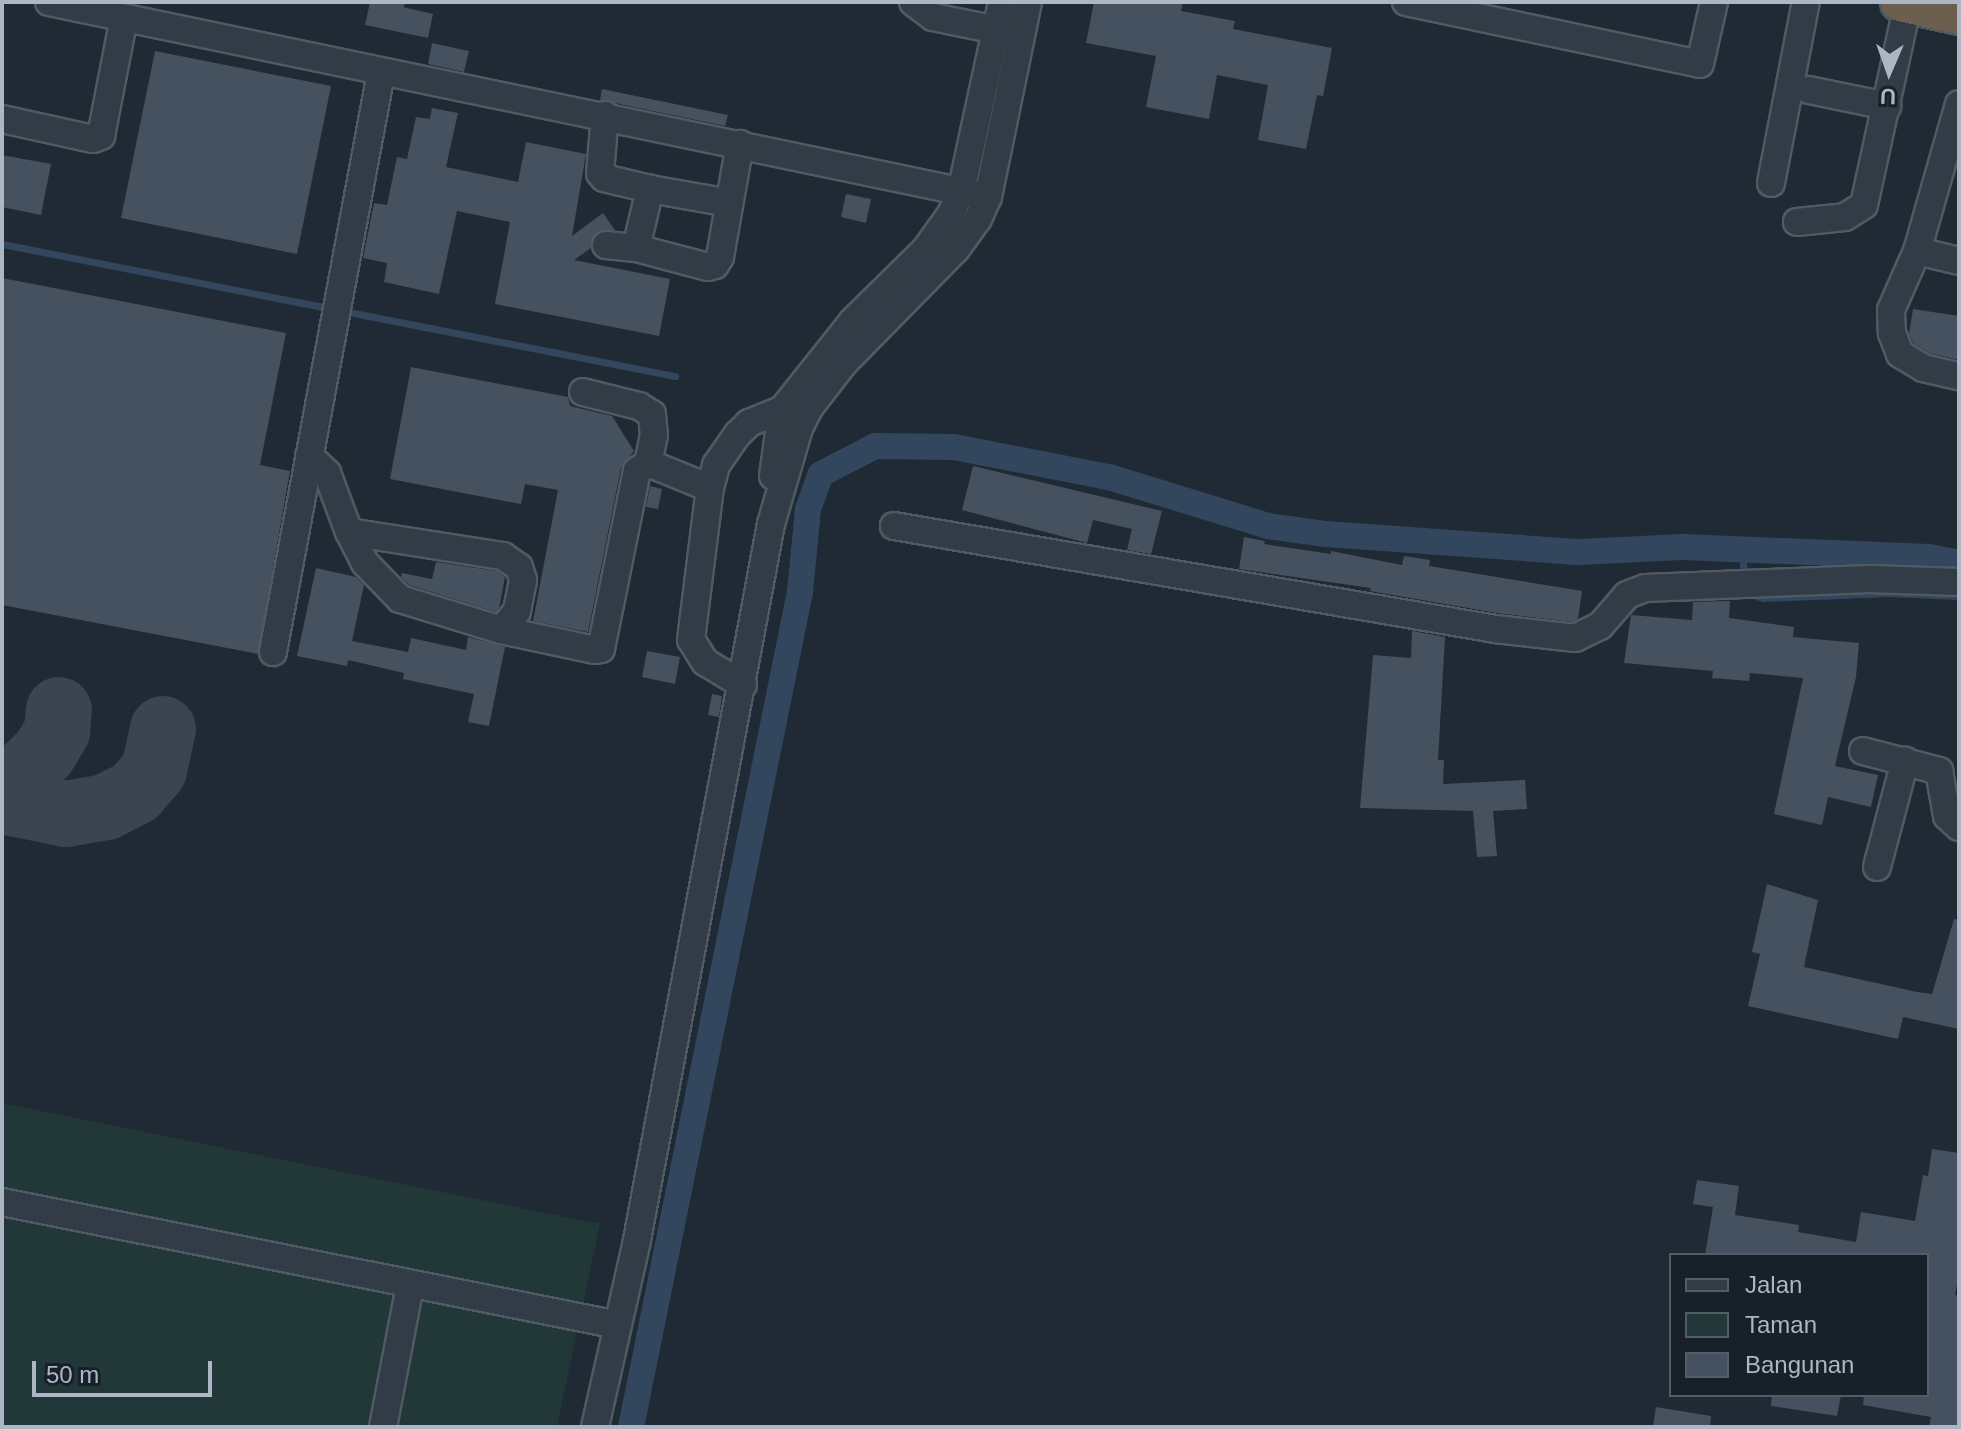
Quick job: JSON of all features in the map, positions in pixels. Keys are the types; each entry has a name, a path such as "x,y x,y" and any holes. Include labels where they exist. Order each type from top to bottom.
{"highway":[{"path":"1904,3 1959,15"}],"street":[{"path":"49,2 381,73 605,115 988,197"},
{"path":"913,2 942,19 998,30"},
{"path":"595,1427 618,1325 743,685 771,524 799,428 809,408 843,364 956,249 978,219 988,197 1002,2"},
{"path":"771,524 774,459 782,410 853,321 940,232 998,30 1028,2"},
{"path":"1406,2 1700,64 1714,2"},
{"path":"1771,183 1806,2"},
{"path":"1797,222 1845,217 1864,205 1887,106 1904,3"},
{"path":"2,119 93,139 101,136 124,18"},
{"path":"273,652 381,73"},
{"path":"1809,90 1887,106"},
{"path":"1959,104 1917,251 1891,310 1892,333 1900,354 1912,363 1959,376"},
{"path":"605,115 600,173 604,178 729,203"},
{"path":"606,245 636,248 708,267 715,265 720,257 740,144"},
{"path":"636,248 650,189"},
{"path":"1917,251 1959,261"},
{"path":"309,456 327,473 349,532 365,563 400,599 501,630 601,649 637,471 648,463 654,435 652,414 639,406 583,392"},
{"path":"743,685 705,662 691,640 710,488 716,465 738,434 749,423 782,410"},
{"path":"648,463 710,488"},
{"path":"894,526 1495,629 1575,638 1600,626 1636,590 1748,582 1959,582"},
{"path":"349,532 503,556 519,567 523,580 517,611 501,630"},
{"path":"1863,751 1939,771 1947,816 1959,827"},
{"path":"1877,867 1905,761"},
{"path":"2,1202 618,1325"},
{"path":"383,1427 410,1285"}],"green space":[{"path":"2,1103 600,1224 557,1427 2,1427"}],"building":[{"path":"370,2 407,2 403,7 433,14 428,38 365,25"},
{"path":"1094,2 1183,2 1181,11 1235,21 1233,29 1332,48 1323,96 1317,95 1306,149 1258,140 1268,85 1217,75 1209,119 1146,107 1156,56 1086,43"},
{"path":"432,43 469,51 464,72 428,64"},
{"path":"155,51 331,86 297,254 121,218"},
{"path":"602,89 728,115 725,126 600,100"},
{"path":"432,108 458,113 446,167 518,182 526,142 586,154 572,236 603,213 615,230 599,231 593,236 591,248 574,260 670,279 659,336 495,304 510,222 457,211 439,294 384,282 387,263 363,258 374,203 387,205 397,157 407,159 416,117 430,119"},
{"path":"2,155 51,164 41,215 2,207"},
{"path":"846,194 871,199 866,223 841,217"},
{"path":"2,278 286,333 260,465 290,471 258,654 2,605"},
{"path":"1913,309 1959,316 1959,360 1929,353 1913,343 1909,334"},
{"path":"411,367 568,397 570,406 612,416 634,451 621,468 588,632 533,621 558,490 525,484 521,504 390,479"},
{"path":"973,466 1162,511 1151,554 1127,550 1132,529 1093,520 1087,543 962,510"},
{"path":"650,486 662,489 658,509 646,507"},
{"path":"1244,537 1265,541 1264,544 1331,554 1331,551 1402,565 1404,556 1430,560 1429,566 1582,591 1578,619 1572,622 1497,613 1370,591 1371,588 1239,569"},
{"path":"436,562 497,571 505,577 496,612 409,585 401,577 402,573 432,579"},
{"path":"316,568 356,577 364,585 352,641 408,652 411,638 466,650 468,637 505,647 489,726 468,722 474,694 403,679 404,673 348,660 347,666 297,656"},
{"path":"1730,601 1729,618 1794,627 1793,637 1859,643 1856,677 1835,766 1878,775 1871,807 1828,797 1822,825 1774,814 1803,678 1750,673 1749,681 1712,678 1713,671 1624,663 1631,615 1692,620 1693,602"},
{"path":"1412,631 1445,637 1438,760 1444,760 1443,784 1525,780 1527,809 1493,811 1497,856 1477,857 1473,811 1360,808 1373,655 1411,658"},
{"path":"647,651 680,657 675,684 642,677"},
{"path":"712,694 722,696 719,717 708,715"},
{"path":"1767,884 1818,900 1804,967 1917,992 1932,994 1954,919 1959,920 1959,1029 1903,1017 1898,1039 1748,1006 1760,954 1752,952"},
{"path":"1932,1149 1959,1153 1959,1273 1955,1295 1959,1296 1959,1427 1929,1427 1931,1417 1863,1405 1864,1397 1929,1397 1929,1253 1705,1253 1713,1207 1693,1204 1697,1180 1739,1186 1735,1215 1799,1225 1798,1232 1856,1242 1861,1212 1915,1221 1923,1175 1928,1176"},
{"path":"1772,1397 1841,1397 1837,1416 1771,1406"},
{"path":"1656,1407 1711,1416 1710,1427 1653,1427"}],"waterway":[{"path":"2,244 675,376"},
{"path":"631,1427 800,592 808,509 821,474 875,446 954,447 1109,477 1268,526 1326,534 1579,552 1682,547 1929,557 1959,563"},
{"path":"1742,550 1744,577"},
{"path":"1750,594 1763,598 1889,593 1959,596"}],"taxiway":[{"path":"2,782 20,776 44,753 57,731 59,710"},
{"path":"2,801 66,814 106,807 135,792 154,770 163,729"}]}
